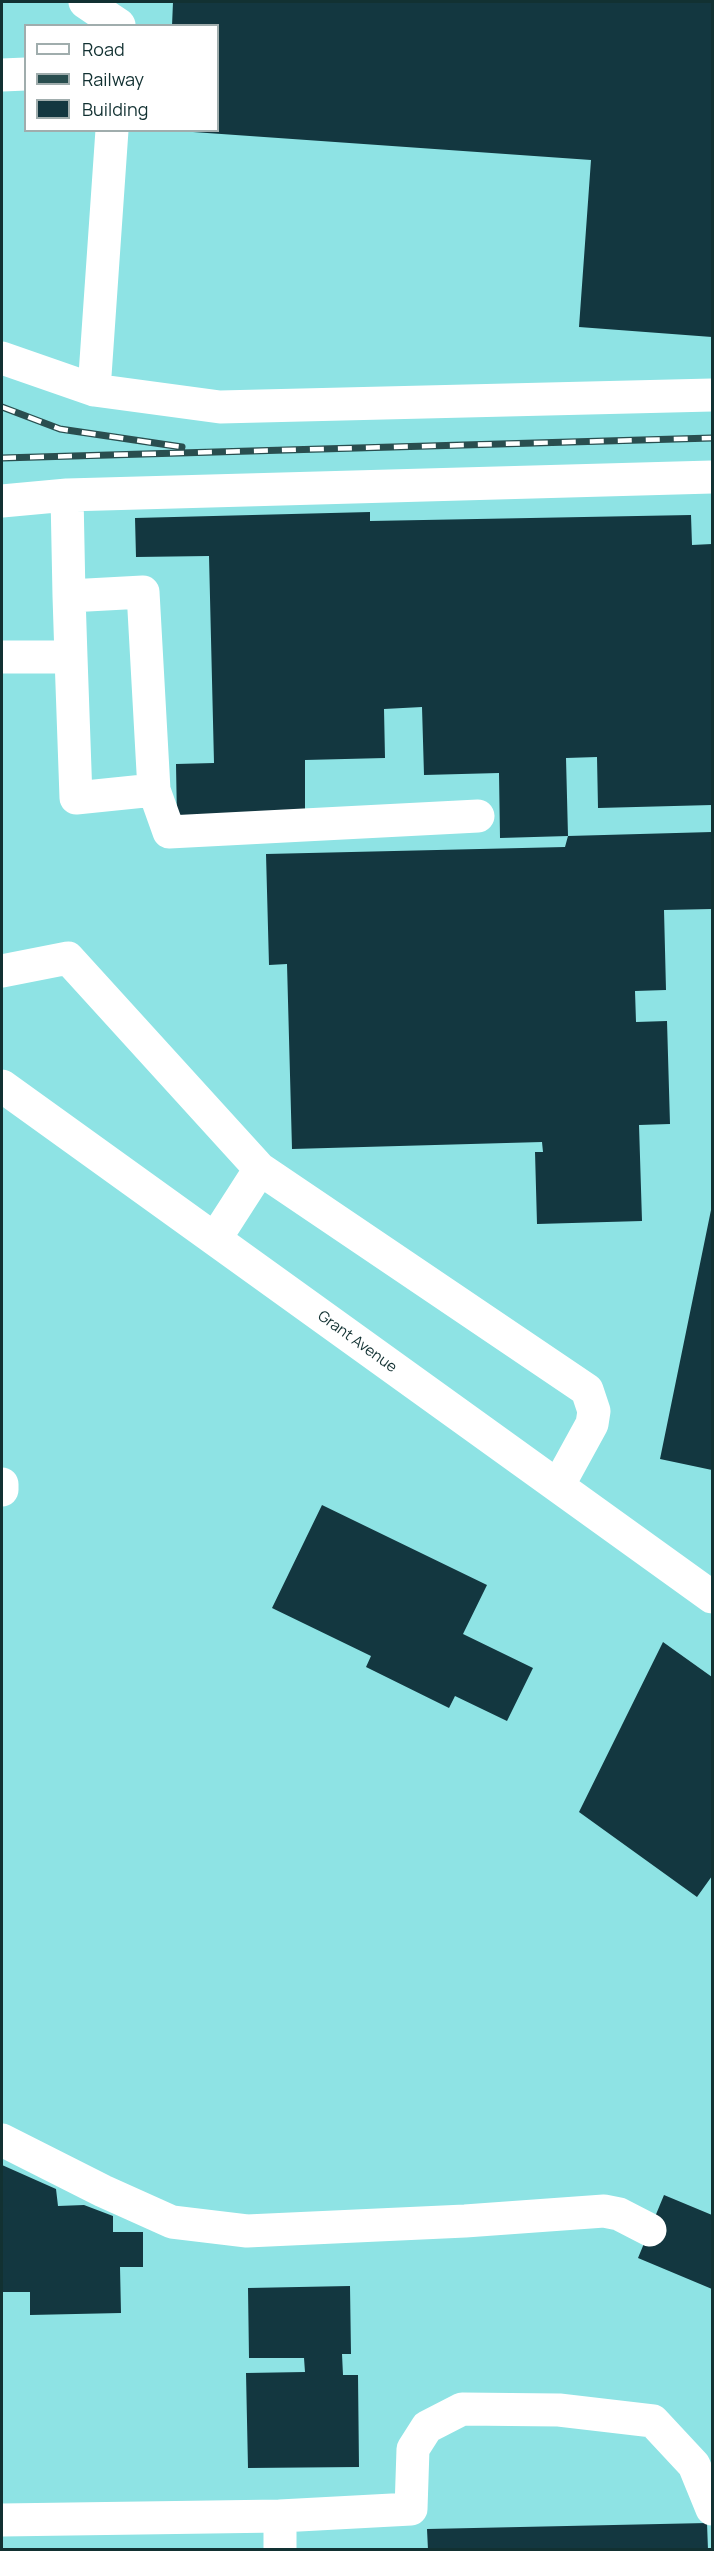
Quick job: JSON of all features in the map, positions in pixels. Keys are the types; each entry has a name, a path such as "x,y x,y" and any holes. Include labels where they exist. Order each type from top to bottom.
{"street":[{"path":"85,2 118,24"},
{"path":"119,2 119,24"},
{"path":"2,75 24,74"},
{"path":"94,390 112,132"},
{"path":"2,358 94,390 220,407 712,395"},
{"path":"2,501 67,495 712,477"},
{"path":"67,495 76,798 154,790"},
{"path":"69,596 143,592 154,790 169,832 478,816"},
{"path":"2,657 71,657"},
{"path":"2,971 68,958 261,1169 587,1390 594,1411 592,1424 558,1486"},
{"name":"Grant Avenue","path":"2,1086 712,1597"},
{"path":"214,1239 261,1169"},
{"path":"2,1484 2,1490"},
{"path":"2,2139 103,2191 172,2222 247,2231 465,2221 604,2211 620,2214 650,2230"},
{"path":"2,2520 280,2516 411,2508 413,2449 427,2427 462,2409 559,2410 652,2421 694,2465 712,2509"},
{"path":"280,2516 280,2550"}],"shaded area":[{"path":"2,2 712,2 712,2549 2,2550"}],"building":[{"path":"173,2 712,2 712,337 579,327 591,160 193,132 219,132 219,24 172,24"},
{"path":"370,512 370,521 691,515 692,545 712,544 712,805 598,808 597,757 566,758 568,836 500,838 499,773 424,775 422,707 384,709 385,758 305,760 305,818 177,821 176,764 214,763 209,556 136,557 135,518"},
{"path":"712,832 712,909 664,910 666,990 635,991 636,1022 667,1021 670,1124 639,1125 642,1221 537,1224 535,1152 543,1152 542,1142 292,1149 287,964 269,965 266,854 565,847 568,836"},
{"path":"712,1210 712,1470 660,1459"},
{"path":"322,1505 487,1585 463,1634 533,1668 507,1721 455,1696 449,1708 366,1667 371,1656 272,1608"},
{"path":"663,1642 712,1677 712,1876 697,1897 579,1812"},
{"path":"2,2165 56,2189 58,2206 84,2205 113,2216 113,2232 143,2232 143,2267 120,2267 121,2313 30,2315 30,2292 2,2292"},
{"path":"664,2195 712,2215 712,2289 638,2258"},
{"path":"350,2286 351,2354 342,2354 343,2375 358,2375 359,2467 248,2468 246,2373 305,2372 304,2358 249,2358 248,2288"},
{"path":"707,2523 708,2550 428,2550 427,2529"}],"railway":[{"path":"2,407 60,429 182,447"},
{"path":"2,458 712,438"}]}
